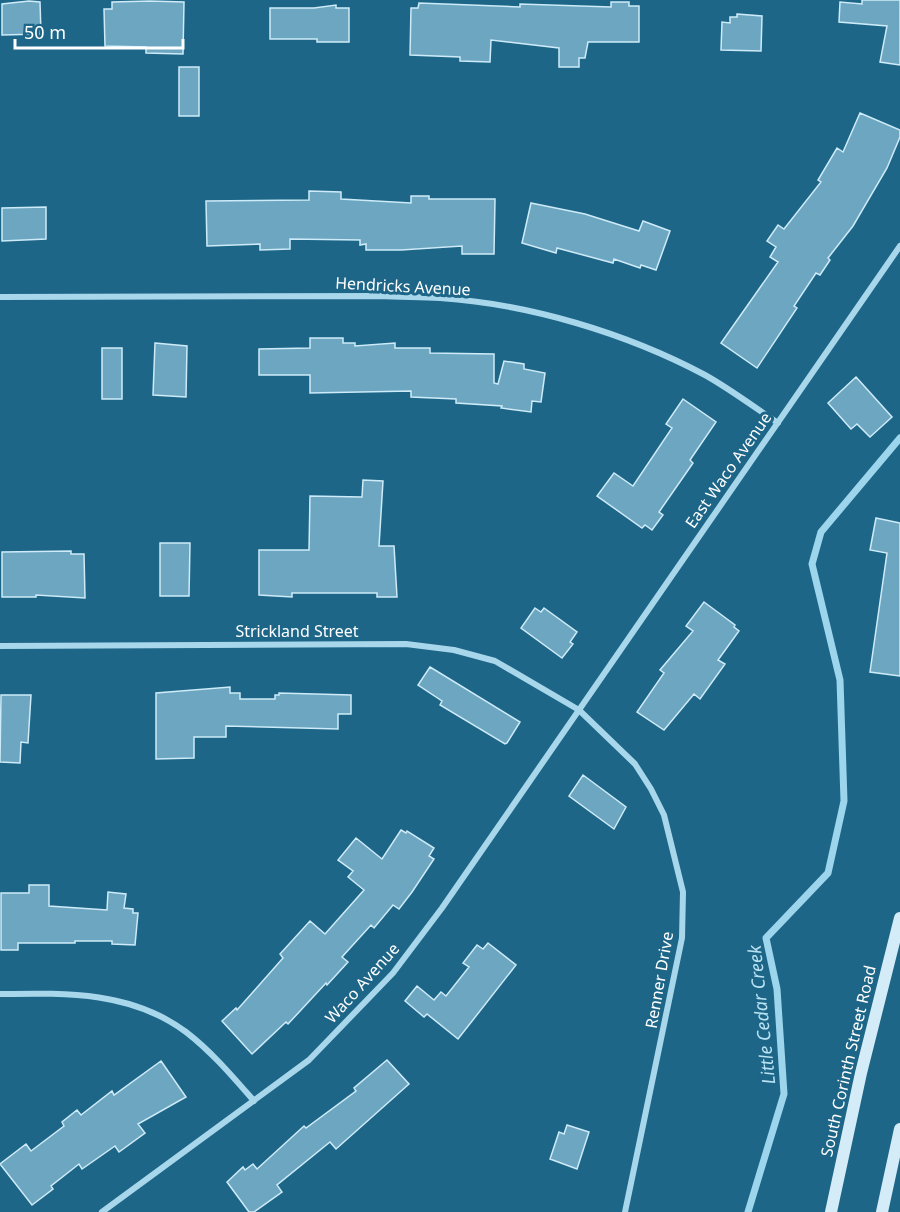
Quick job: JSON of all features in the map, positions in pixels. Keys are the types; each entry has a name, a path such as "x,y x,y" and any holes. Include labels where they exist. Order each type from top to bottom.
{"main road":[{"name":"South Corinth Street Road","path":"831,1212 861,1072 900,918"},
{"path":"882,1212 900,1129"}],"street":[{"name":"East Waco Avenue","path":"579,710 900,246"},
{"name":"Hendricks Avenue","path":"0,297 380,296 441,298 498,306 572,322 627,339 706,376 778,423"},
{"name":"Strickland Street","path":"0,646 405,644 454,650 495,661 579,710"},
{"name":"Waco Avenue","path":"102,1212 309,1060 393,973 442,908 579,710"},
{"name":"Renner Drive","path":"579,710 635,764 651,789 664,815 683,892 682,938 625,1212"},
{"path":"0,994 69,993 117,1000 156,1015 185,1031 212,1055 254,1101"}],"building":[{"path":"862,0 900,0 900,65 880,62 887,26 839,22 840,2 862,4"},
{"path":"40,2 41,34 2,35 2,4"},
{"path":"112,2 184,2 183,54 146,53 146,47 105,46 104,9 112,9"},
{"path":"611,2 629,2 629,6 639,6 639,42 588,42 585,58 579,58 579,67 559,67 559,48 491,40 490,62 460,61 460,57 410,55 411,8 418,8 419,3 520,7 520,4 611,7"},
{"path":"336,5 336,8 349,8 349,42 270,39 270,8 314,8"},
{"path":"737,14 762,16 761,51 721,50 722,22 730,23 730,17 737,17"},
{"path":"179,67 199,67 199,116 179,116"},
{"path":"860,113 900,130 900,137 887,168 853,226 828,258 830,260 820,275 816,273 794,306 797,308 757,368 721,343 778,262 770,257 776,247 767,241 778,225 784,229 821,182 818,180 837,148 843,152"},
{"path":"309,191 341,192 341,199 411,203 411,196 429,196 429,199 495,199 494,254 462,254 462,246 366,250 366,244 360,245 360,240 290,239 290,249 260,250 260,244 207,246 206,201 309,200"},
{"path":"531,203 585,214 639,231 643,221 670,231 656,270 641,265 640,268 614,259 613,263 557,248 556,253 522,243"},
{"path":"46,207 46,239 2,241 2,208"},
{"path":"310,338 343,338 343,343 355,343 355,346 395,343 395,348 430,348 430,353 494,354 494,383 498,384 504,361 524,364 524,369 545,373 541,402 532,401 531,412 501,408 502,406 456,403 456,399 411,397 411,391 310,393 310,375 259,375 259,349 310,348"},
{"path":"155,343 187,346 186,397 153,395"},
{"path":"102,348 122,348 122,399 102,399"},
{"path":"856,377 892,417 870,437 857,424 851,429 828,403"},
{"path":"683,399 716,422 690,460 693,463 659,512 663,515 652,530 645,525 642,528 597,496 614,473 633,486 672,428 666,424"},
{"path":"363,480 383,481 379,546 394,546 397,597 377,597 377,593 292,593 292,597 259,595 259,550 309,550 310,496 362,497"},
{"path":"876,518 900,523 900,676 870,672 887,553 870,550"},
{"path":"160,543 190,543 189,596 160,596"},
{"path":"71,551 71,554 84,554 85,598 36,595 36,597 2,597 2,552"},
{"path":"704,602 735,625 734,627 739,631 718,660 725,664 700,699 694,694 664,730 637,712 664,673 660,670 693,631 686,626"},
{"path":"535,608 541,612 544,608 577,632 570,642 573,644 562,658 521,628"},
{"path":"430,667 520,722 507,743 505,744 440,705 442,701 418,685"},
{"path":"230,687 230,693 240,693 240,699 275,699 275,695 279,693 351,695 351,714 338,714 338,729 226,726 226,737 194,737 194,758 156,759 156,693"},
{"path":"1,695 31,695 28,743 21,742 20,763 0,762"},
{"path":"583,775 626,807 614,829 569,796"},
{"path":"401,830 406,833 407,831 434,848 429,856 434,859 399,909 393,905 374,928 371,925 342,957 348,962 327,985 326,983 288,1024 286,1022 252,1054 222,1021 236,1008 237,1010 283,958 280,954 310,921 325,934 364,890 348,877 353,871 338,860 356,838 382,859"},
{"path":"29,885 49,885 49,906 107,910 108,892 126,894 124,908 133,909 133,913 138,913 135,945 112,944 112,941 18,943 18,950 1,950 1,893 29,893"},
{"path":"488,943 516,965 458,1039 427,1014 424,1017 405,1001 417,986 434,1000 441,992 446,996 469,967 463,963 477,945 483,949"},
{"path":"387,1060 409,1084 336,1149 330,1142 277,1185 282,1192 254,1212 249,1212 227,1182 243,1167 245,1170 253,1164 257,1169 304,1126 306,1128 356,1091 354,1088"},
{"path":"161,1061 186,1097 138,1124 145,1133 119,1152 115,1146 82,1169 79,1164 51,1186 53,1189 32,1205 0,1164 26,1144 31,1151 64,1126 62,1122 77,1110 81,1115 112,1091 114,1095"},
{"path":"567,1125 589,1132 577,1169 550,1159 559,1132 564,1134"}],"waterway":[{"name":"Little Cedar Creek","path":"748,1212 784,1094 777,989 766,938 828,873 844,801 840,680 812,564 821,532 900,438"}]}
